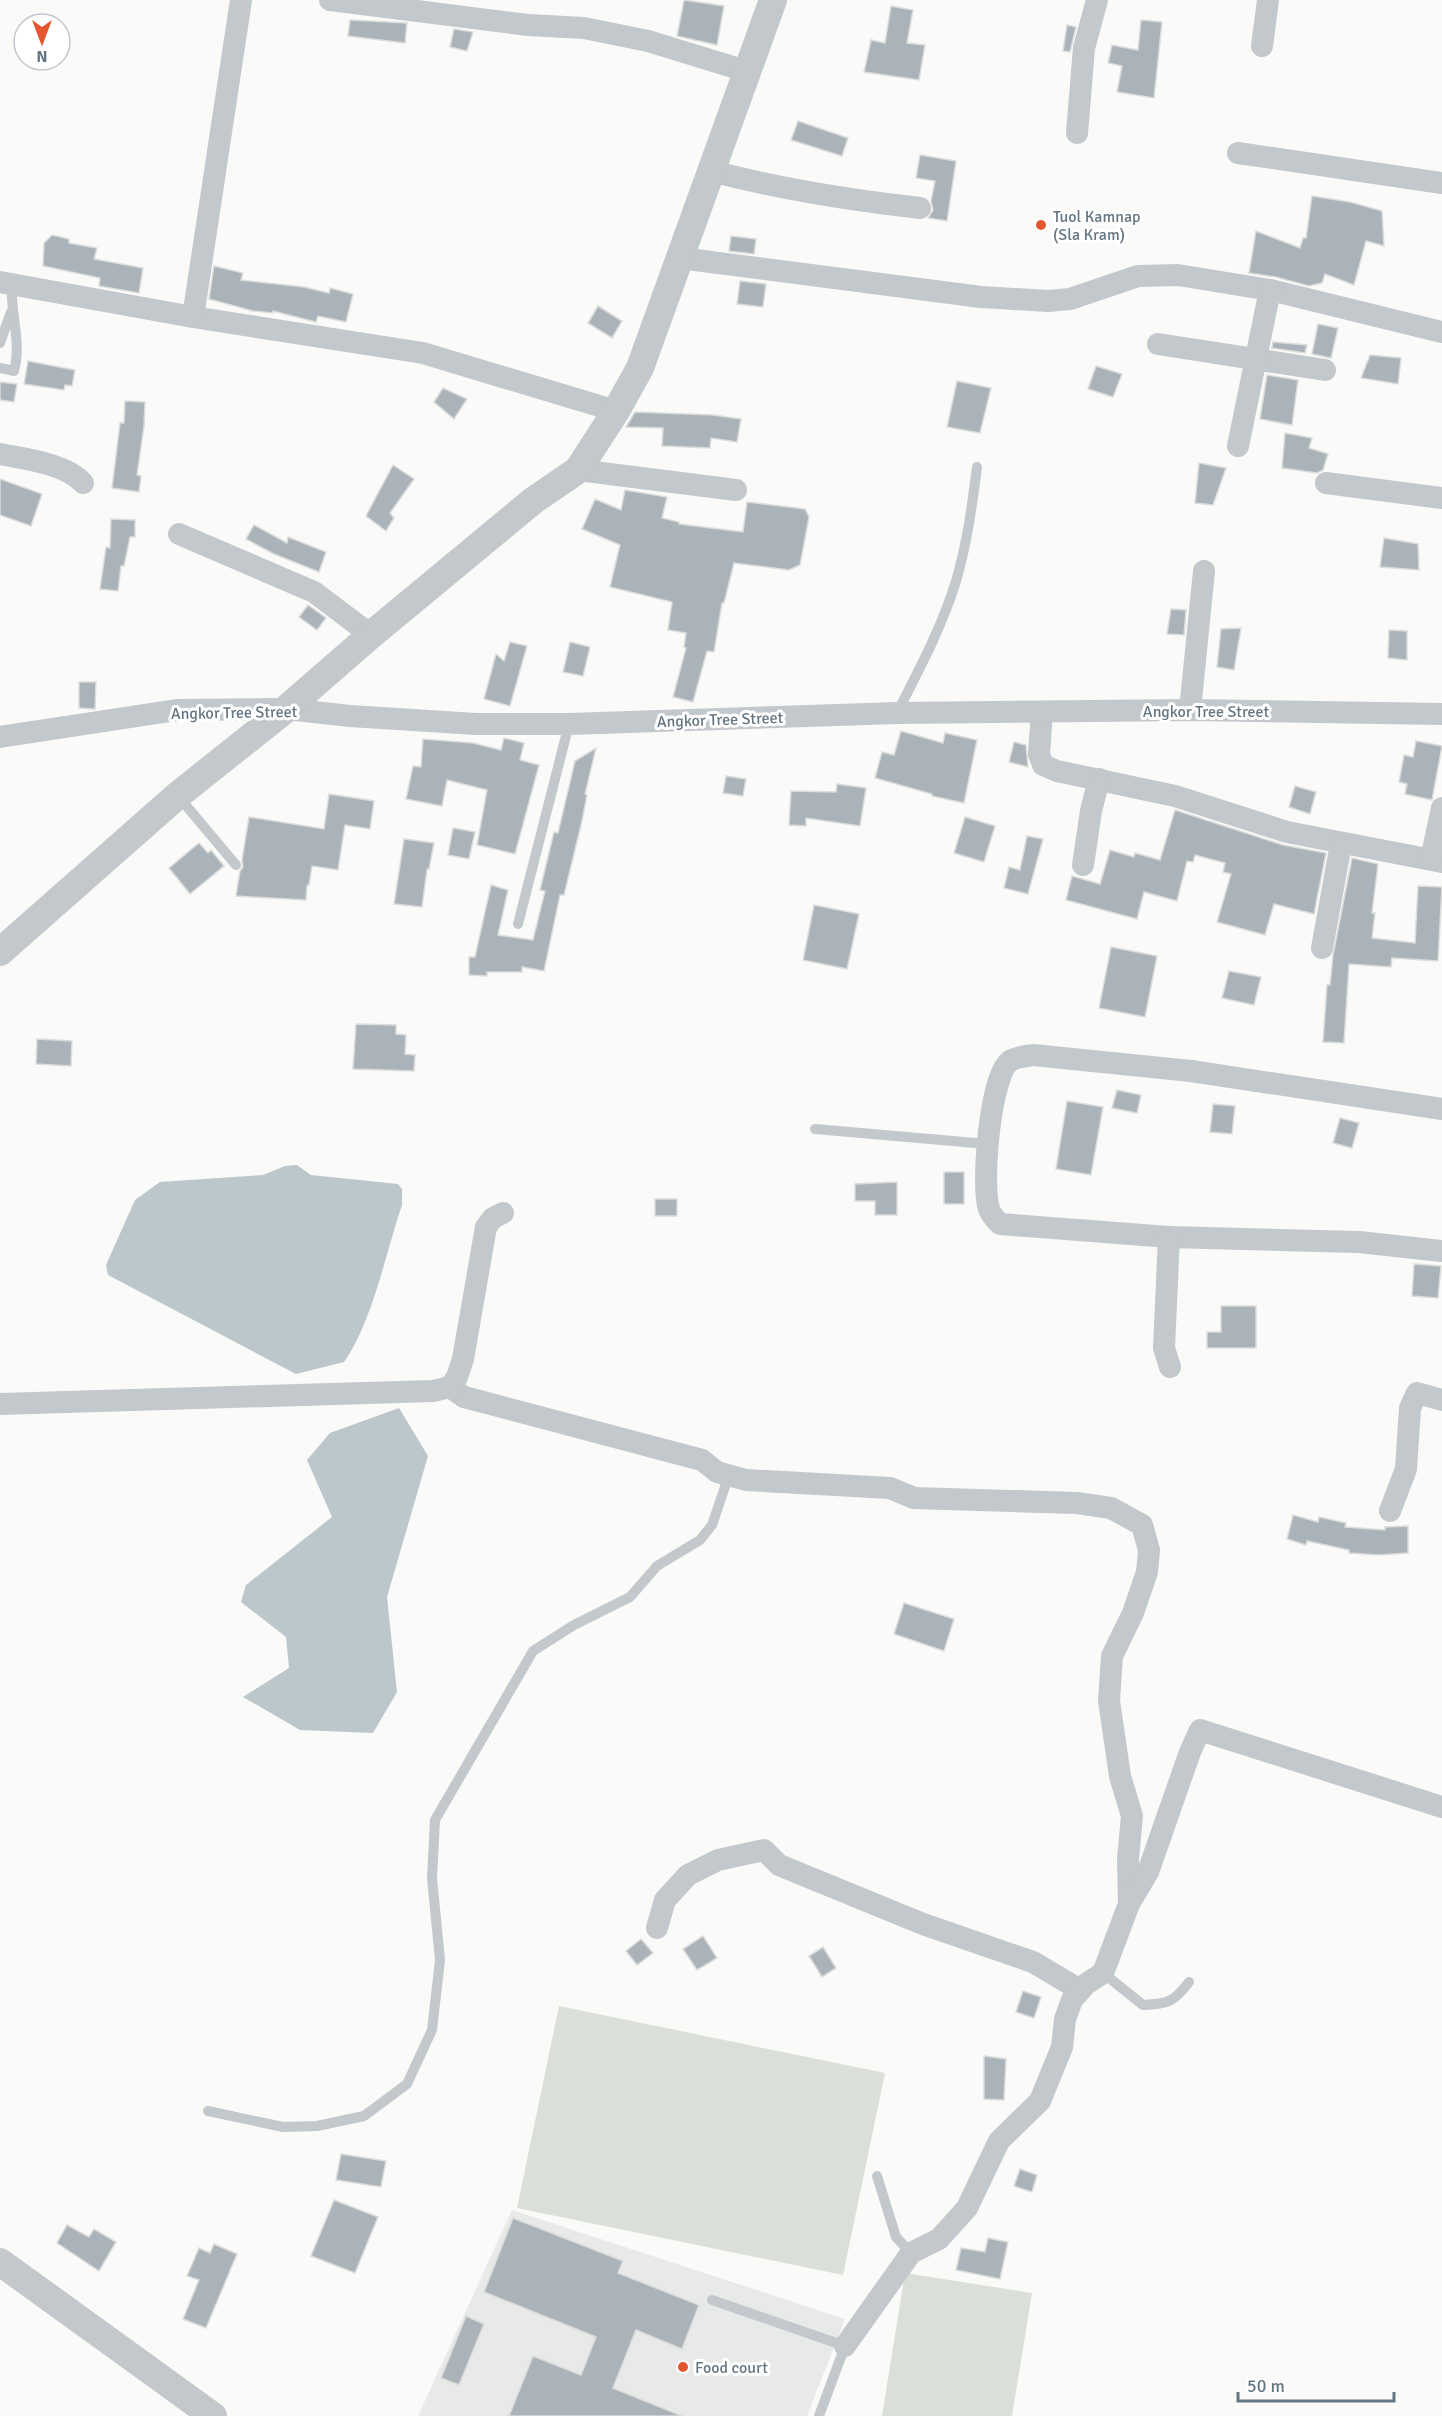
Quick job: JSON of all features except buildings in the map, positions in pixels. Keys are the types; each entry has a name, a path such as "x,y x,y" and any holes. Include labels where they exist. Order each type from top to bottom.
{"street":[{"path":"194,317 241,0"},
{"path":"330,0 528,25 584,28 648,40 746,71"},
{"path":"0,952 178,795 286,709 371,635 534,500 578,470 616,411 640,368 773,0"},
{"path":"1077,133 1084,48 1097,0"},
{"path":"1262,46 1268,0"},
{"path":"1238,153 1438,177"},
{"path":"711,171 765,186 920,208"},
{"path":"680,258 981,297 1048,301 1070,299 1138,276 1178,275 1270,290 1356,309 1442,332"},
{"path":"6,284 194,317 423,353 616,411"},
{"path":"1238,446 1270,290"},
{"path":"1158,344 1325,370"},
{"path":"0,454 39,461 70,473 83,483"},
{"path":"578,470 736,490"},
{"path":"1326,483 1442,498"},
{"path":"179,534 314,592 371,635"},
{"path":"1190,710 1203,571"},
{"name":"Angkor Tree Street","path":"0,737 177,710 286,709 350,716 476,724 569,724 897,713 1190,710 1442,714"},
{"path":"1042,712 1039,754 1043,765 1057,771 1175,796 1287,832 1436,860 1442,808"},
{"path":"1083,865 1091,811 1099,779"},
{"path":"1322,948 1341,843"},
{"path":"1442,1109 1191,1071 1033,1054 1011,1060 1001,1074 987,1144 985,1185 989,1211 1000,1224 1169,1237 1331,1241 1442,1251"},
{"path":"0,1404 433,1391 450,1387 457,1377 463,1359 486,1227 493,1218 503,1213"},
{"path":"1169,1237 1164,1348 1170,1367"},
{"path":"450,1387 464,1397 702,1460 717,1472 746,1480 890,1488 914,1498 1077,1503 1111,1508 1142,1525 1149,1550 1147,1572 1133,1613 1112,1656 1109,1701 1120,1776 1132,1816 1128,1859 1130,1904"},
{"path":"1390,1511 1406,1469 1409,1416 1413,1399 1417,1393 1442,1400"},
{"path":"845,2346 911,2253 939,2239 967,2208 999,2141 1040,2101 1062,2047 1068,2009 1080,1990 1103,1973 1130,1904 1148,1872 1190,1752 1200,1730 1442,1807"},
{"path":"657,1928 665,1900 688,1875 718,1860 764,1850 779,1865 924,1924 1033,1962 1080,1990"},
{"path":"0,2262 213,2416"}],"lane":[{"path":"0,368 14,370 17,359 17,334 6,284"},
{"path":"0,343 11,312"},
{"path":"897,713 933,642 956,582 968,537 977,467"},
{"path":"518,924 569,724"},
{"path":"178,795 236,865"},
{"path":"815,1129 987,1144"},
{"path":"208,2111 283,2127 317,2126 364,2116 407,2084 432,2030 440,1960 432,1878 435,1820 533,1651 574,1625 630,1597 657,1566 700,1540 712,1525 729,1475"},
{"path":"1103,1973 1143,2005 1164,2004 1179,1996 1189,1982"},
{"path":"877,2175 896,2237 911,2253"},
{"path":"712,2300 845,2346 819,2416"}],"shaded area":[{"path":"297,1165 311,1175 398,1184 402,1189 402,1205 378,1286 363,1328 344,1362 296,1374 108,1275 106,1265 135,1200 160,1182 263,1175 285,1166"},
{"path":"399,1408 428,1456 387,1597 397,1692 373,1733 300,1730 243,1697 289,1668 286,1637 241,1602 246,1585 332,1517 307,1460 330,1433"},
{"path":"559,2006 885,2073 843,2275 517,2208"},
{"path":"512,2210 845,2319 807,2416 418,2416"},
{"path":"905,2273 1032,2293 1012,2416 882,2416"}],"place":[{"name":"Tuol Kamnap (Sla Kram)","path":"1041,225"},
{"name":"Food court","path":"683,2367"}]}
